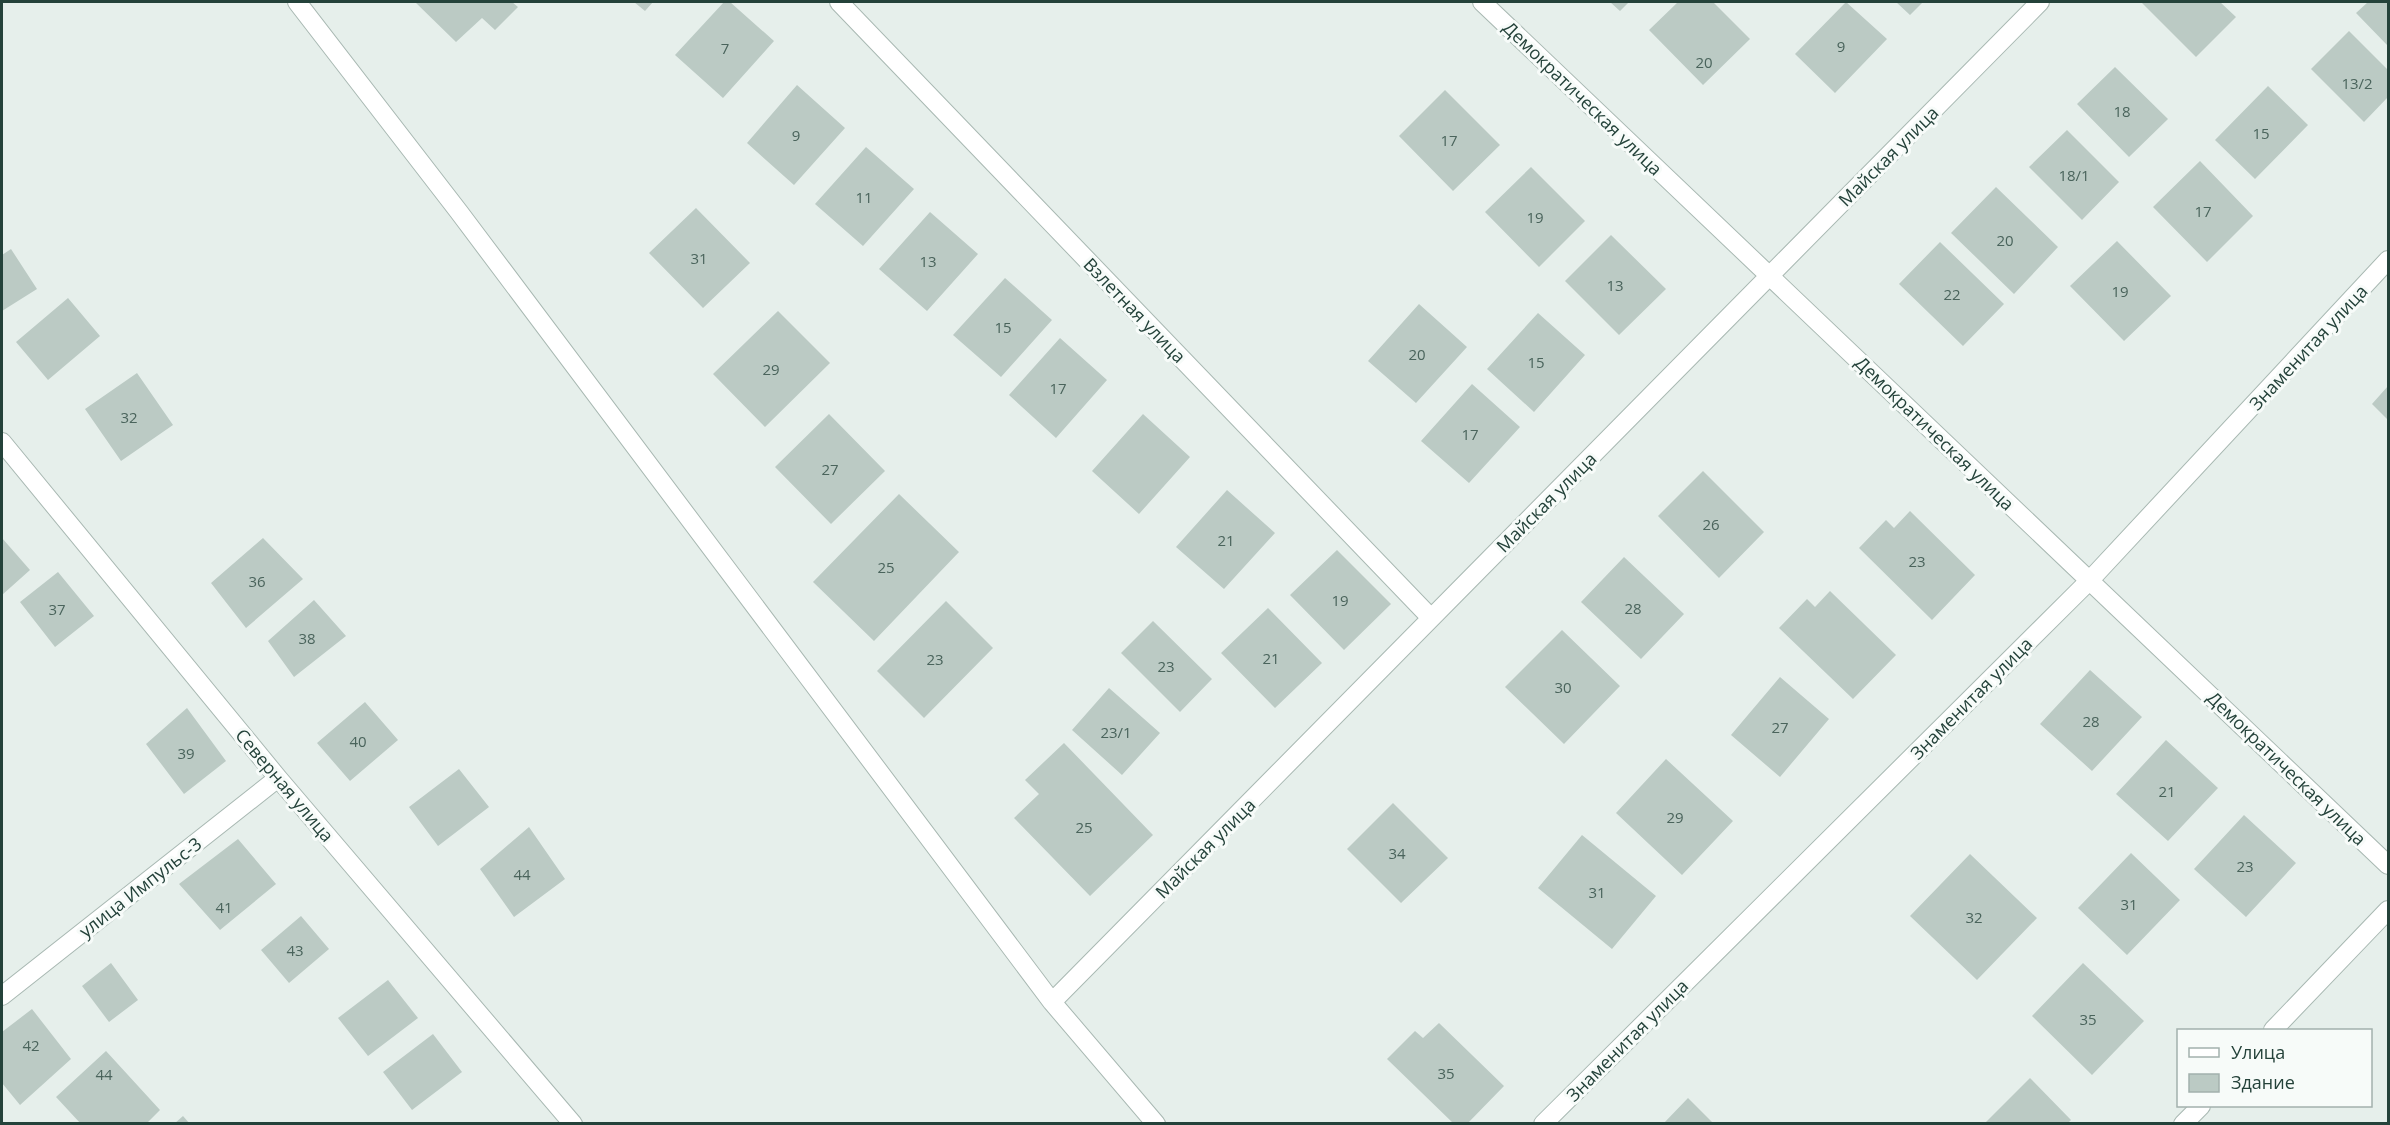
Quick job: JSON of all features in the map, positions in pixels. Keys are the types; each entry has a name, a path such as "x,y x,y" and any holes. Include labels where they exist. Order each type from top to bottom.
{"street":[{"path":"297,2 459,212 1052,1002 1156,1124"},
{"name":"Взлетная улица","path":"839,2 1431,618"},
{"name":"Демократическая улица","path":"1482,2 2388,865"},
{"name":"Майская улица","path":"1052,1002 2040,2"},
{"name":"Знаменитая улица","path":"1543,1124 2090,580 2388,260"},
{"name":"Северная улица","path":"2,442 278,778 573,1124"},
{"name":"улица Импульс-3","path":"2,996 278,778"},
{"path":"2274,1029 2388,910"},
{"path":"2183,1124 2200,1107"}],"building":[{"path":"415,2 512,2 518,7 495,30 482,18 456,42"},
{"path":"634,2 653,2 645,11"},
{"path":"724,2 730,2 774,41 723,98 675,55"},
{"path":"1610,2 1629,2 1620,11"},
{"path":"1678,2 1713,2 1750,39 1703,85 1649,30"},
{"path":"1846,2 1887,39 1835,93 1795,54"},
{"path":"1896,2 1923,2 1910,15"},
{"path":"2141,2 2220,2 2236,17 2196,57"},
{"path":"2368,2 2388,2 2388,46 2356,13"},
{"path":"2349,31 2388,70 2388,97 2364,122 2311,69"},
{"path":"2115,67 2168,119 2129,157 2077,104"},
{"path":"797,85 845,128 794,185 747,143"},
{"path":"2268,86 2308,125 2255,179 2215,140"},
{"path":"1445,90 1500,145 1453,191 1399,136"},
{"path":"2067,130 2119,182 2082,220 2029,167"},
{"path":"866,147 914,189 863,246 815,204"},
{"path":"2200,161 2253,216 2207,262 2153,207"},
{"path":"1531,167 1585,221 1539,267 1485,212"},
{"path":"1996,187 2058,247 2014,294 1951,233"},
{"path":"696,208 750,263 703,308 649,253"},
{"path":"930,212 978,254 927,311 879,269"},
{"path":"1611,235 1666,289 1619,335 1565,281"},
{"path":"2117,241 2171,296 2124,341 2070,286"},
{"path":"1940,242 2004,304 1963,346 1899,284"},
{"path":"11,249 37,289 2,311 2,255"},
{"path":"1005,278 1052,320 1001,377 953,335"},
{"path":"68,298 100,336 48,380 16,342"},
{"path":"1419,304 1467,347 1416,403 1368,361"},
{"path":"778,311 830,363 765,427 713,374"},
{"path":"1538,313 1585,355 1534,412 1487,369"},
{"path":"1060,338 1107,380 1056,438 1009,395"},
{"path":"137,373 173,425 121,461 85,409"},
{"path":"1472,384 1520,427 1469,483 1421,441"},
{"path":"2388,386 2388,420 2372,404"},
{"path":"829,414 885,471 831,524 775,467"},
{"path":"1143,414 1190,457 1139,514 1092,471"},
{"path":"1703,471 1764,532 1719,578 1658,516"},
{"path":"1227,490 1275,533 1224,589 1176,547"},
{"path":"899,494 959,552 874,641 813,582"},
{"path":"1910,511 1975,575 1932,620 1859,548 1886,520 1894,528"},
{"path":"2,538 30,570 2,595"},
{"path":"263,538 303,579 246,628 211,583"},
{"path":"1337,550 1391,604 1344,650 1290,595"},
{"path":"1624,557 1684,614 1641,659 1581,602"},
{"path":"58,572 94,616 55,647 20,602"},
{"path":"1830,591 1896,655 1853,699 1779,628 1807,599 1815,607"},
{"path":"314,600 346,636 294,677 268,641"},
{"path":"946,601 993,648 924,718 877,671"},
{"path":"1268,608 1322,663 1275,708 1221,653"},
{"path":"1153,621 1212,679 1180,712 1121,653"},
{"path":"1562,630 1620,686 1564,744 1505,687"},
{"path":"2090,670 2142,717 2092,771 2040,724"},
{"path":"1780,677 1829,719 1780,777 1731,735"},
{"path":"1109,688 1160,733 1122,775 1072,730"},
{"path":"365,702 398,740 350,781 317,743"},
{"path":"187,708 226,761 184,794 146,744"},
{"path":"2166,740 2218,788 2168,841 2116,794"},
{"path":"1064,743 1153,835 1090,896 1014,818 1039,794 1025,780"},
{"path":"1666,759 1733,821 1682,875 1616,813"},
{"path":"459,769 489,807 438,846 409,807"},
{"path":"1393,803 1448,858 1401,903 1347,849"},
{"path":"2244,815 2296,863 2246,917 2194,869"},
{"path":"529,827 565,879 514,917 480,869"},
{"path":"1582,835 1656,896 1612,949 1538,888"},
{"path":"238,839 276,884 220,930 179,884"},
{"path":"2131,853 2180,900 2127,955 2078,908"},
{"path":"1970,854 2037,918 1977,980 1910,916"},
{"path":"301,916 329,949 289,983 261,950"},
{"path":"111,963 138,1000 109,1022 82,986"},
{"path":"2083,963 2144,1021 2092,1075 2032,1016"},
{"path":"388,980 418,1018 368,1056 338,1018"},
{"path":"32,1009 71,1059 20,1105 2,1083 2,1032"},
{"path":"1439,1023 1504,1086 1467,1124 1454,1124 1387,1059 1415,1031 1423,1038"},
{"path":"433,1034 462,1072 412,1110 383,1072"},
{"path":"106,1051 160,1110 146,1124 81,1124 56,1097"},
{"path":"2030,1078 2071,1120 2067,1124 1984,1124"},
{"path":"1688,1098 1714,1124 1663,1124"},
{"path":"183,1116 190,1124 174,1124"}]}
